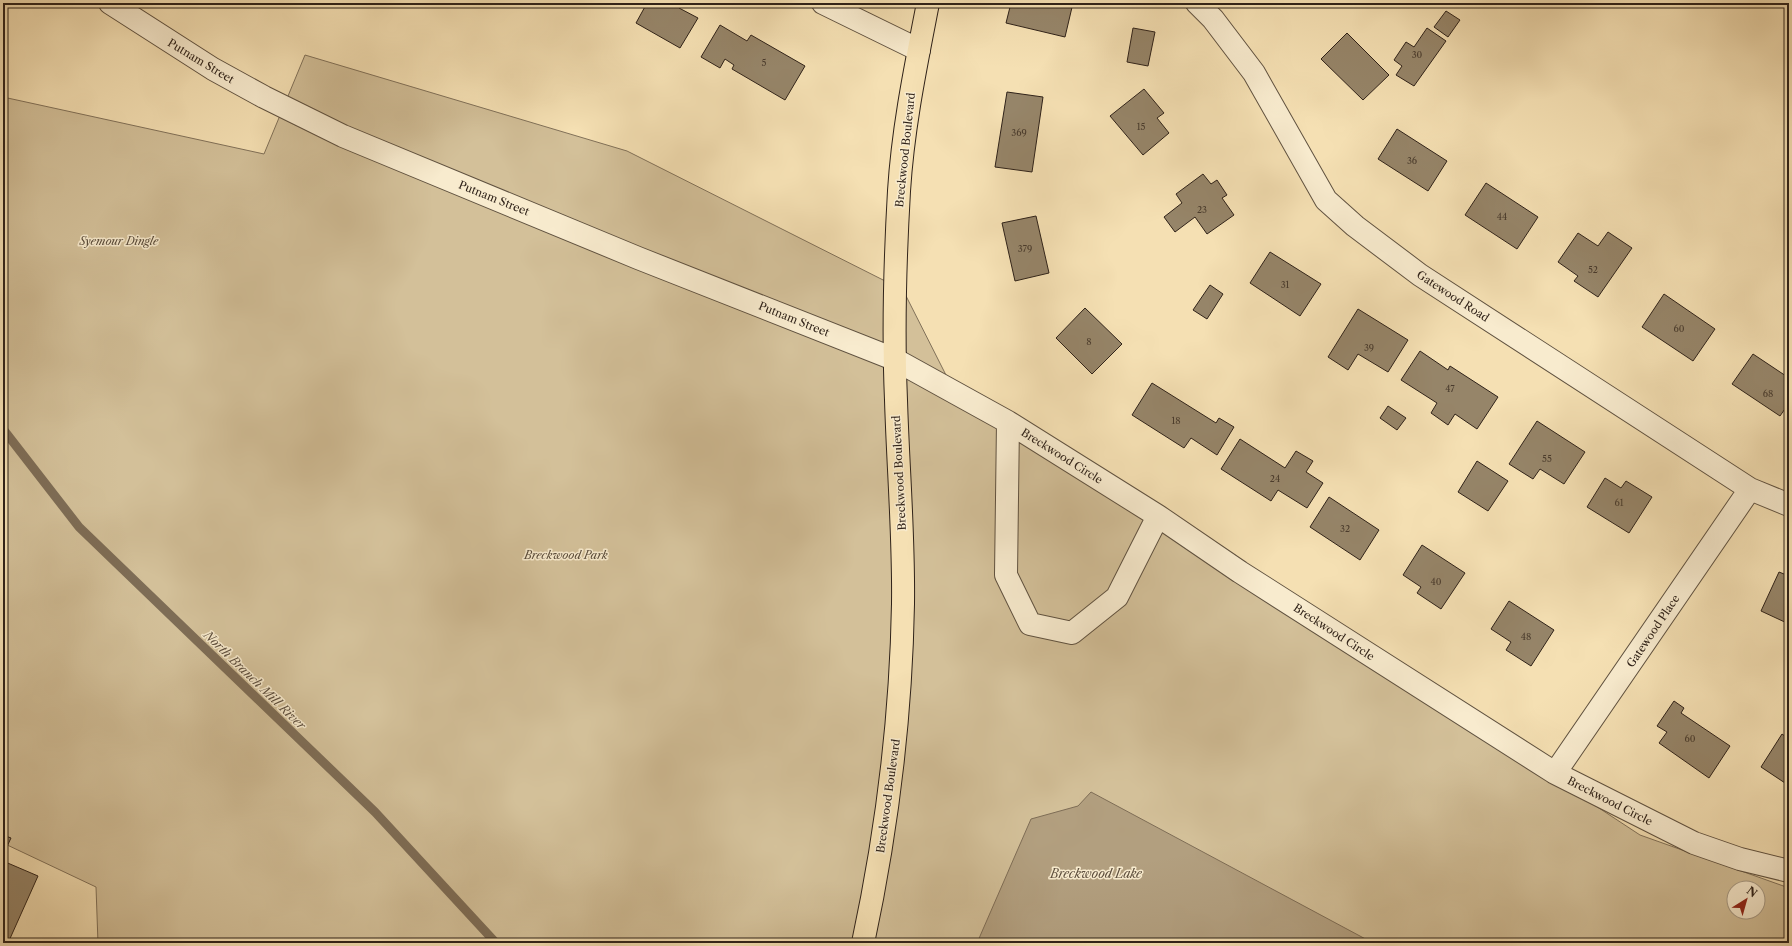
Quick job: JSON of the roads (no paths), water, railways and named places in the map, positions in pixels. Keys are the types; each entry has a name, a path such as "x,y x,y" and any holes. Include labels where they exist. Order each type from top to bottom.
{"main road":[{"name":"Breckwood Boulevard","path":"863,943 876,876 897,731 902,646 903,563 894,359 899,189 907,117 928,3"}],"street":[{"name":"Putnam Street","path":"110,3 213,69 264,97 343,136 638,258 894,359"},
{"path":"823,3 919,50"},
{"name":"Gatewood Road","path":"1197,3 1213,19 1254,73 1326,200 1355,226 1420,275 1750,489 1789,505"},
{"name":"Breckwood Circle","path":"894,359 1008,422 1158,516 1240,572 1556,773 1694,843 1740,859 1789,871"},
{"path":"1008,422 1006,575 1030,624 1072,633 1117,597 1158,516"},
{"name":"Gatewood Place","path":"1556,773 1750,489"}],"water":[{"name":"Breckwood Lake","path":"1091,792 1373,943 977,943 1031,819 1078,806"}],"waterway":[{"name":"North Branch Mill River","path":"3,429 79,527 375,812 496,943"}],"park label":[{"name":"Syemour Dingle","path":"119,241"},
{"name":"Breckwood Park","path":"566,555"}]}
